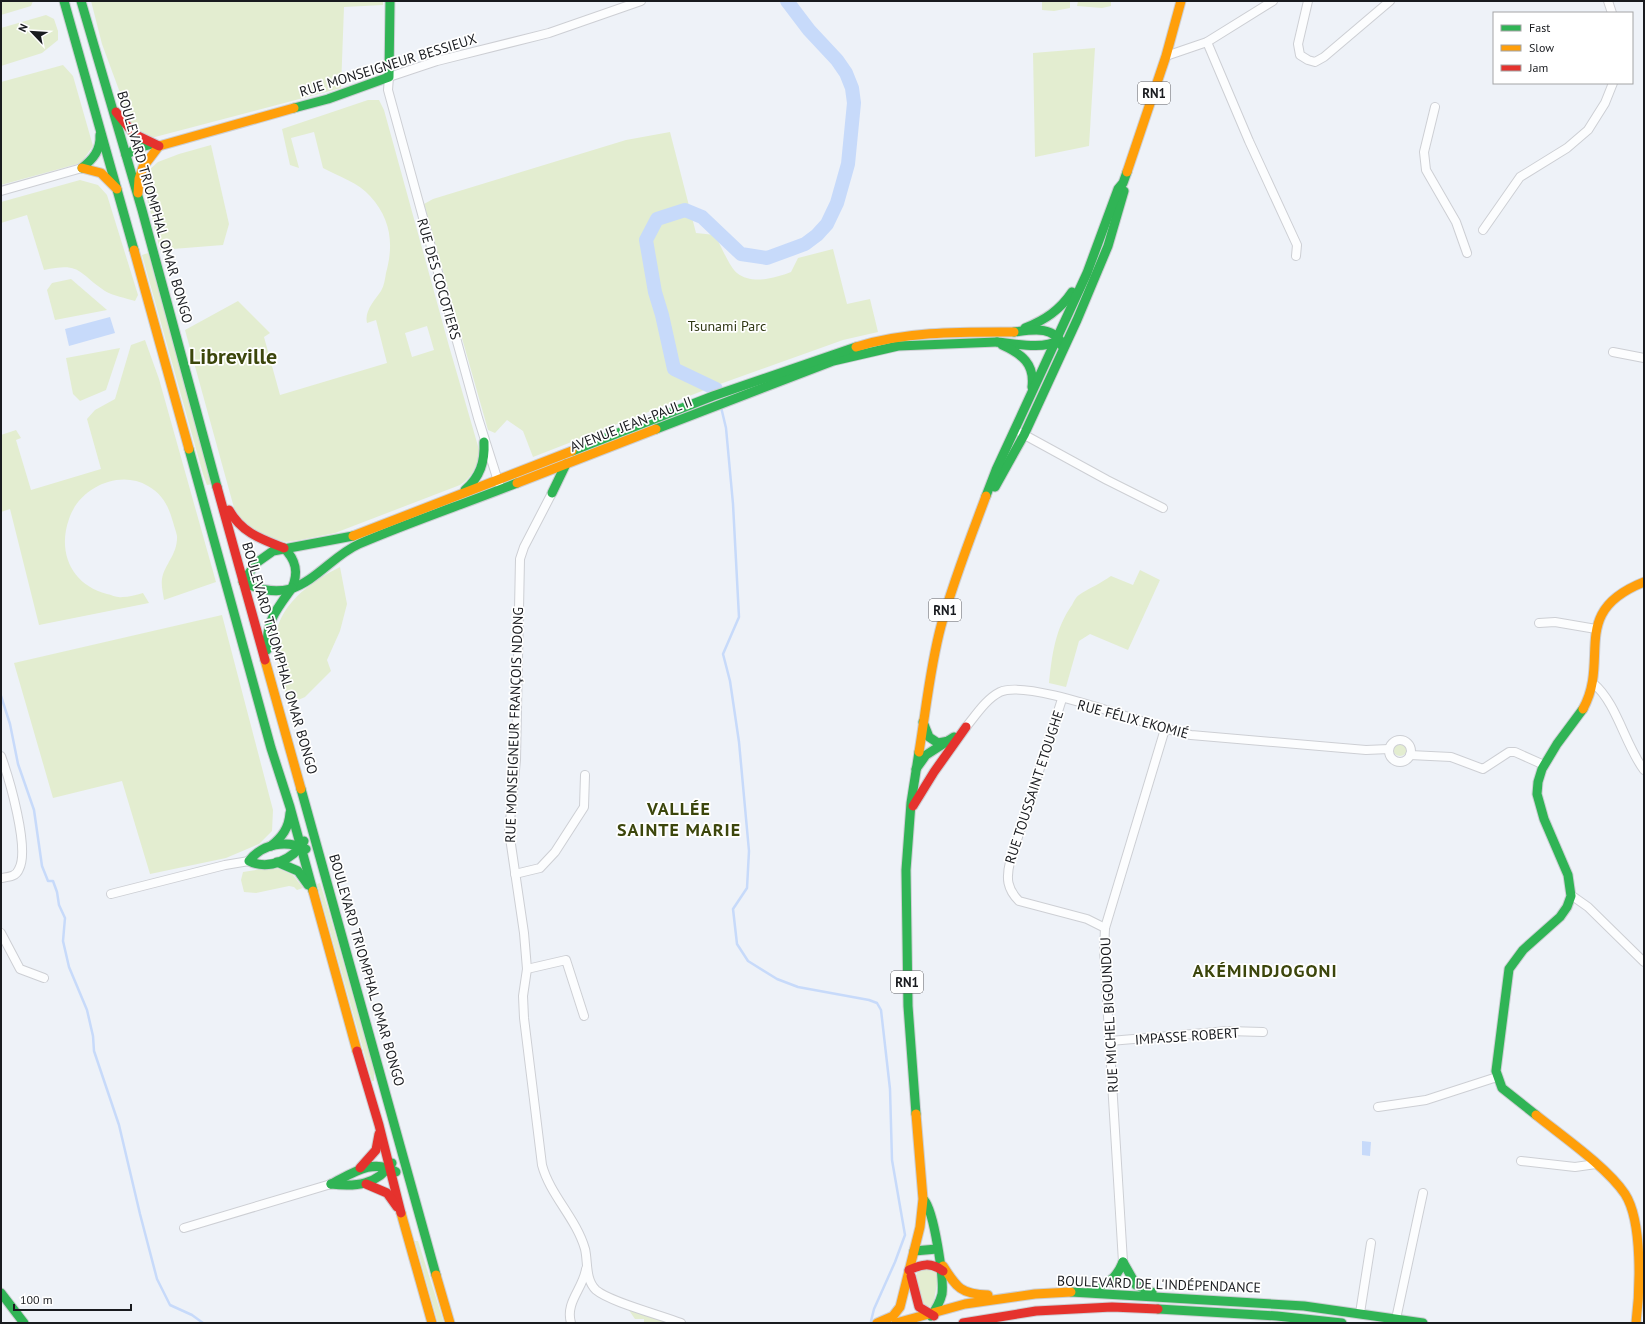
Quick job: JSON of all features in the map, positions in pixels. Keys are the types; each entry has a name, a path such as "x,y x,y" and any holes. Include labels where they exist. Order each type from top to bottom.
{"main road":[{"path":"64,1 196,471 259,704 290,807 313,894 379,1124 401,1214 432,1323"},
{"name":"BOULEVARD TRIOMPHAL OMAR BONGO","path":"81,1 138,197 221,496 243,582 450,1323"},
{"path":"389,77 390,1"},
{"name":"RN1","path":"923,1199 927,1202 929,1209 942,1267 941,1291 932,1314 917,1304 909,1270 921,1219 923,1199 908,1006 906,952 906,870 911,809 934,656 947,604 961,561 996,470 1058,340 1100,238 1118,189 1123,183 1166,56 1181,1"},
{"path":"70,24 86,20"},
{"path":"81,61 95,86 112,143 126,155 121,166 121,175 136,230 138,244 137,260"},
{"name":"RUE MONSEIGNEUR BESSIEUX","path":"126,155 131,156 158,146 328,99 389,77"},
{"path":"112,106 130,132 136,137 158,146 141,169 138,197"},
{"path":"82,168 93,159 98,151 101,140 100,126"},
{"path":"82,168 92,170 105,176 118,190"},
{"name":"RN1","path":"984,504 1004,474 1026,431 1100,264 1125,194 1123,183"},
{"path":"1014,332 1043,320 1063,305 1100,238"},
{"path":"1026,431 1060,349 1058,340 1071,327 1100,264"},
{"name":"AVENUE JEAN-PAUL II","path":"284,548 321,543 355,536 718,395 827,356 887,339 949,332 1047,331 1058,340 1044,346 997,342 907,346 867,352 814,368 725,404 536,475 357,546 292,588"},
{"path":"997,342 1019,353 1030,364 1034,377 1028,402"},
{"path":"458,495 474,482 481,470 484,460 484,442"},
{"path":"552,493 566,464"},
{"path":"196,471 210,501 232,571 243,582 254,587 270,590 292,588"},
{"path":"536,475 543,476 551,482 552,493"},
{"path":"221,496 234,520 245,531 255,537 284,548 292,558 296,567 296,579 292,588 274,610 270,620 267,643 271,678"},
{"path":"259,704 257,675 239,603 243,582 253,566 273,551 284,548"},
{"path":"1636,1323 1638,1277 1634,1226 1630,1203 1614,1180 1510,1095 1498,1083 1497,1056 1509,969 1515,959 1563,912 1571,895 1568,876 1541,813 1538,801 1537,786 1544,765 1585,705 1593,683 1593,650 1596,629 1604,612 1612,602 1629,589 1644,582"},
{"path":"923,722 929,738 938,743 949,741"},
{"path":"947,753 941,760 930,765 925,765 918,762 926,755 949,741 966,727"},
{"path":"911,809 947,753 966,727"},
{"path":"293,757 295,787 306,830 301,846 294,854 277,862 258,865 249,861 255,854 269,848 290,843 301,846 313,857 340,929"},
{"path":"269,848 288,828 290,807"},
{"path":"277,862 291,867 301,874 313,894"},
{"path":"331,1184 366,1184 383,1176 390,1168 395,1152 379,1087 377,1059"},
{"path":"359,1169 376,1150 379,1124"},
{"path":"331,1184 359,1169 379,1165 390,1168 399,1175 404,1184 428,1260 443,1298"},
{"path":"366,1184 380,1189 390,1196 401,1214"},
{"path":"914,1251 937,1249"},
{"path":"1081,1292 1112,1283 1123,1262"},
{"path":"1123,1262 1130,1278 1139,1288 1164,1296"},
{"path":"880,1322 895,1314 900,1307 909,1270 925,1263 942,1267 957,1288 963,1292 1016,1297"},
{"path":"1638,1277 1644,1292"},
{"name":"BOULEVARD DE L'INDÉPENDANCE","path":"896,1323 965,1304 1016,1297 1081,1292 1164,1296 1304,1306 1423,1323"},
{"path":"1,1293 24,1323"},
{"path":"922,1323 932,1314 943,1316 1002,1307 1062,1302 1097,1302 1112,1307"},
{"name":"BOULEVARD DE L'INDÉPENDANCE","path":"963,1323 1036,1312 1112,1307 1277,1316 1342,1323"}],"street":[{"name":"RUE MONSEIGNEUR BESSIEUX","path":"389,77 437,61 549,33 641,1"},
{"path":"1166,56 1207,42 1273,1"},
{"path":"1308,1 1298,44 1300,55 1315,62 1324,57 1390,1"},
{"path":"1608,1 1612,12"},
{"path":"1207,42 1249,141 1297,246 1296,256"},
{"name":"RUE DES COCOTIERS","path":"389,77 388,90 390,98 484,442 501,489"},
{"path":"1483,230 1520,177 1562,151 1588,130 1605,103 1613,84"},
{"path":"1435,107 1424,152 1425,165 1440,196 1456,222 1467,253"},
{"path":"1,191 82,168"},
{"path":"1613,352 1644,358"},
{"path":"1015,429 1026,431 1163,508"},
{"name":"RUE MONSEIGNEUR FRANÇOIS NDONG","path":"552,493 524,547 520,559 516,760 510,831 524,933 527,969 523,996 524,1018 542,1165 545,1176 568,1214 585,1248 589,1277 596,1290 681,1323"},
{"path":"1539,623 1555,622 1596,629"},
{"path":"1593,683 1608,702 1634,755 1644,770"},
{"name":"RUE FÉLIX EKOMIÉ","path":"966,727 987,702 1001,692 1016,689 1030,690 1165,729 1191,735 1366,750 1389,749"},
{"name":"RUE TOUSSAINT ETOUGHE","path":"1062,699 1010,862 1007,874 1008,886 1012,895 1019,901 1081,917 1105,928"},
{"name":"RUE MICHEL BIGOUNDOU","path":"1123,1262 1104,951 1105,928 1165,729"},
{"path":"1403,740 1410,748 1410,755 1405,760 1398,762 1390,756 1389,749 1392,743 1403,740"},
{"path":"1410,755 1451,757 1483,769 1509,752 1516,752 1544,765"},
{"path":"1,756 16,810 22,860 19,870 14,876 1,878"},
{"path":"515,874 540,868 555,852 584,807 585,775"},
{"path":"111,894 225,865 249,861"},
{"path":"1571,895 1588,907 1644,962"},
{"path":"1,933 20,969 44,978"},
{"path":"527,969 566,960 584,1016"},
{"name":"IMPASSE ROBERT","path":"1110,1041 1228,1031 1263,1032"},
{"path":"1378,1107 1426,1100 1497,1077"},
{"path":"1521,1161 1575,1167 1596,1164"},
{"path":"184,1228 331,1184"},
{"path":"1396,1319 1423,1193"},
{"path":"1360,1313 1371,1242"},
{"path":"571,1323 569,1308 584,1276 587,1260"}],"green space":[{"path":"1,1 33,1 31,6 1,15"},
{"path":"91,1 383,1 383,5 344,7 341,88 155,137 150,137 133,128 102,44"},
{"path":"1042,1 1070,1 1070,8 1054,11 1042,10"},
{"path":"1078,1 1111,1 1111,6 1102,8 1077,6"},
{"path":"46,15 54,19 58,31 58,40 42,53 1,66 1,28"},
{"path":"1095,48 1089,146 1035,157 1033,53"},
{"path":"63,65 73,76 93,146 81,163 1,185 1,82"},
{"path":"368,100 379,100 384,110 480,453 473,472 468,479 460,485 335,533 286,542 256,534 236,515 185,330 238,301 270,333 264,337 280,395 387,363 376,320 367,323 366,319 373,302 384,285 390,252 390,242 386,223 377,205 370,196 360,187 323,168 314,132 291,138 299,168 290,165 282,129","holes":["427,326 434,350 412,357 405,333"]},
{"name":"Tsunami Parc","path":"670,132 696,233 715,235 728,261 737,273 743,277 756,280 771,278 791,272 798,258 833,249 847,304 870,299 878,332 843,340 720,384 533,457 523,431 507,420 495,433 488,430 424,204 433,199 626,140"},
{"path":"211,145 229,224 223,245 160,250 144,186 148,171 158,162 179,154"},
{"path":"80,180 98,185 107,195 138,295 135,301 108,293 78,270 65,267 44,270 27,215 1,223 1,202"},
{"path":"148,253 212,484 207,485 203,474 142,255"},
{"path":"71,279 107,310 55,320 47,290 52,283"},
{"path":"145,340 159,379 216,582 164,600 162,586 163,574 177,542 177,534 169,510 158,493 148,486 137,481 113,481 101,484 91,490 81,498 74,508 69,519 65,544 70,566 76,575 95,590 118,597 143,593 149,603 39,625 10,509 1,512 1,435 16,430 21,438 16,440 31,490 101,469 87,419 95,410 115,399 131,345"},
{"path":"120,348 106,390 80,401 73,394 66,358"},
{"path":"340,567 347,604 340,631 327,660 331,671 305,697 289,704 275,650 277,631 281,618 296,597 306,588"},
{"path":"1140,570 1160,580 1128,650 1090,634 1079,641 1066,687 1049,683 1055,642 1066,614 1076,598 1111,576 1133,585"},
{"path":"222,615 273,810 272,831 259,844 226,858 150,874 122,781 53,798 14,663"},
{"path":"1397,742 1403,742 1407,746 1407,752 1403,756 1397,756 1393,752 1393,746"},
{"path":"275,867 293,875 303,888 297,890 294,887 289,886 256,893 244,892 241,880 243,872"},
{"path":"320,883 374,1070 374,1081 372,1081 317,884"},
{"path":"415,1241 418,1241 444,1323 438,1323"},
{"path":"921,1268 939,1273 933,1306 923,1307 918,1292 916,1276"},
{"path":"626,1306 668,1323 644,1323 644,1319 635,1319"}],"water":[{"path":"110,317 115,333 69,346 65,329"},
{"path":"1362,1141 1371,1142 1370,1156 1362,1155"}],"waterway":[{"path":"716,389 674,369 662,315 655,292 646,240 657,219 685,210 702,217 741,254 767,258 805,244 817,235 827,224 837,203 848,164 854,103 852,88 846,73 837,60 809,30 787,1"},
{"path":"721,407 726,428 733,504 739,617 723,654 730,681 739,742 749,851 747,888 733,909 737,944 748,961 777,979 798,987 869,1000 877,1003 881,1010 890,1089 892,1160 905,1235 895,1262 874,1309 871,1321"},
{"path":"1,696 10,724 18,764 34,810 42,866 48,881 53,881 57,892 59,905 65,918 63,941 69,967 87,1010 93,1036 94,1051 119,1125 157,1279 170,1305 192,1315 203,1323"}],"traffic: fast":[{"path":"64,1 134,250"},
{"path":"81,1 142,210 217,487"},
{"path":"294,108 328,99 389,77 390,1"},
{"path":"82,168 96,154 100,135"},
{"path":"126,155 137,148 153,144"},
{"path":"986,496 996,470 1087,273 1118,189 1123,183 1127,172"},
{"path":"995,487 1024,435 1077,320 1108,246 1124,191"},
{"path":"1025,328 1052,314 1072,292"},
{"path":"1014,332 1042,330 1054,334 1061,345"},
{"path":"997,342 1037,346 1060,340"},
{"path":"656,429 833,361 898,346 997,342"},
{"path":"1002,345 1016,352 1026,361 1031,372 1032,387"},
{"path":"572,451 713,396 856,347"},
{"path":"465,490 474,480 480,469 484,456 484,442"},
{"path":"189,449 271,748 290,807 313,891"},
{"path":"552,493 566,464"},
{"path":"353,536 273,551 256,563 243,582 266,590 278,591 290,589 308,580 341,555 359,544 517,483"},
{"path":"284,548 291,557 295,566 296,571 292,588"},
{"path":"267,650 270,623 292,588"},
{"path":"1536,1115 1502,1088 1496,1071 1509,969 1523,950 1560,917 1567,907 1571,896 1568,875 1544,819 1537,794 1538,782 1542,769 1557,744 1583,709"},
{"path":"923,722 929,737 938,743 949,741"},
{"path":"916,769 926,755 954,737"},
{"path":"916,1114 908,1006 906,870 911,803 919,752"},
{"path":"301,789 436,1275"},
{"path":"271,846 284,832 290,813"},
{"path":"304,841 300,847 294,853 280,862 265,865 249,861 261,850 275,845 291,845 298,846 306,849"},
{"path":"277,862 298,871 308,885"},
{"path":"331,1184 349,1185 365,1183 380,1176 392,1163"},
{"path":"331,1184 355,1172 371,1167 379,1166 396,1172"},
{"path":"924,1200 928,1207 935,1230 940,1260 942,1286 940,1300 931,1316"},
{"path":"914,1251 937,1249"},
{"path":"1123,1262 1136,1285 1152,1292"},
{"path":"1091,1289 1111,1280 1123,1262"},
{"path":"1071,1292 1304,1306 1423,1323"},
{"path":"1,1293 24,1323"},
{"path":"1158,1309 1277,1316 1342,1323"}],"traffic: slow":[{"path":"1127,172 1166,56 1181,1"},
{"path":"138,193 139,179 143,167 159,146 294,108"},
{"path":"82,168 101,173 117,189"},
{"path":"134,250 189,449"},
{"path":"856,347 914,335 1014,332"},
{"path":"517,483 656,429"},
{"path":"353,536 572,451"},
{"path":"919,752 937,641 956,577 986,496"},
{"path":"1583,709 1591,690 1594,672 1596,638 1599,622 1606,607 1621,594 1644,582"},
{"path":"265,660 301,789"},
{"path":"313,891 357,1051"},
{"path":"877,1323 893,1316 900,1307 920,1227 923,1199 916,1114"},
{"path":"1536,1115 1571,1142 1607,1173 1625,1194 1631,1206 1635,1221 1639,1257 1636,1323"},
{"path":"401,1213 432,1323"},
{"path":"943,1266 956,1285 972,1293 988,1295"},
{"path":"436,1275 450,1323"},
{"path":"896,1323 965,1304 1035,1294 1071,1292"}],"traffic: jam":[{"path":"116,112 134,134 159,146"},
{"path":"217,487 265,660"},
{"path":"229,510 234,518 246,530 260,538 284,548"},
{"path":"913,806 934,772 966,727"},
{"path":"357,1051 379,1125 401,1213"},
{"path":"360,1168 376,1150 379,1134"},
{"path":"366,1184 387,1193 397,1207"},
{"path":"909,1270 918,1266 930,1265 943,1271"},
{"path":"911,1276 919,1307 934,1316"},
{"path":"963,1323 1036,1311 1112,1307 1158,1309"}],"district":[{"name":"Libreville","path":"233,356"},
{"name":"VALLÉE SAINTE MARIE","path":"679,818"},
{"name":"AKÉMINDJOGONI","path":"1265,970"}]}
